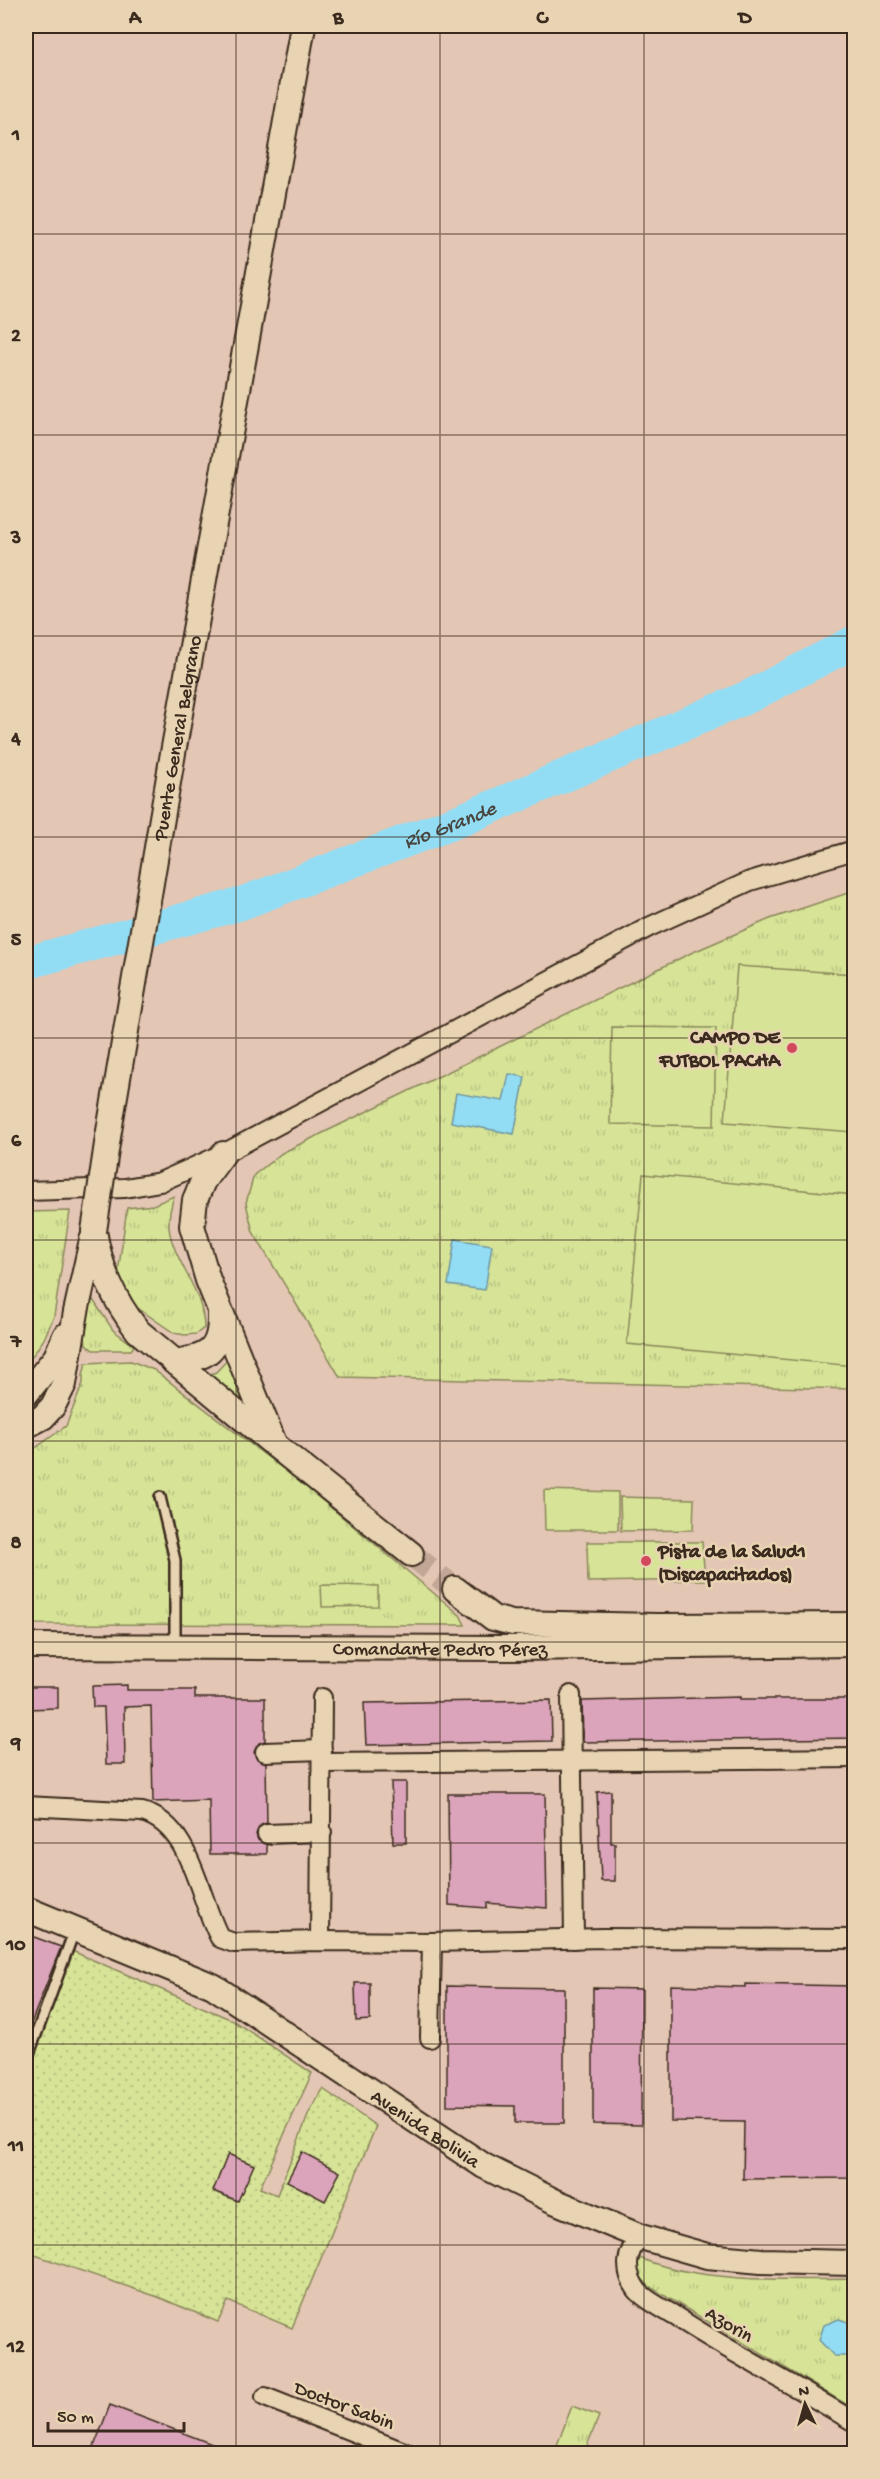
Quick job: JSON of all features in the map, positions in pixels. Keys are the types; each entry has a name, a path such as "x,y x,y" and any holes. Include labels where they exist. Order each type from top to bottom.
{"main road":[{"name":"Puente General Belgrano","path":"76,1312 94,1231 173,753 303,26"},
{"path":"223,1154 203,1181 195,1200 192,1219 199,1252 220,1312 276,1446"},
{"path":"94,1231 103,1271 119,1307 138,1330 276,1446 411,1554"},
{"path":"26,1394 56,1357 76,1312"},
{"path":"26,1426 43,1417 53,1406 64,1384 76,1312"},
{"path":"174,1362 192,1359 210,1350 221,1333 220,1312"},
{"path":"455,1589 493,1618 512,1623 657,1626 855,1624"},
{"name":"Comandante Pedro Pérez","path":"26,1646 512,1648 855,1644"},
{"name":"Avenida Bolivia","path":"26,1910 213,1986 484,2166 554,2201 641,2237 724,2259 855,2263"}],"street":[{"path":"26,1191 126,1188 160,1182 223,1154 649,927 750,881 855,850"},
{"path":"571,1695 574,1940"},
{"path":"320,1941 322,1698"},
{"path":"266,1752 322,1757 573,1762 855,1758"},
{"path":"26,1806 136,1812 154,1816 174,1832 190,1863 220,1938 234,1943 855,1939"},
{"path":"267,1834 322,1832"},
{"path":"430,2037 432,1942"},
{"name":"Azorin","path":"641,2237 632,2245 627,2270 638,2291 702,2333 855,2422"},
{"name":"Doctor Sabin","path":"265,2397 410,2454"}],"lane":[{"path":"160,1497 175,1560 175,1645"},
{"path":"26,2062 75,1929"}],"green space":[{"path":"854,891 854,1389 340,1377 253,1232 246,1203 254,1175 282,1153 691,953 770,919"},
{"name":"CAMPO DE FUTBOL PACHA","path":"737,966 854,974 854,1132 725,1122"},
{"path":"612,1027 716,1028 714,1126 610,1124"},
{"path":"643,1174 854,1195 854,1366 627,1344"},
{"path":"174,1196 169,1216 169,1228 176,1252 194,1288 203,1314 204,1328 196,1334 174,1333 132,1304 123,1294 118,1274 127,1208 153,1205"},
{"path":"70,1211 54,1316 44,1339 26,1365 26,1212"},
{"path":"89,1294 113,1330 134,1346 131,1350 93,1350 86,1344 84,1332"},
{"path":"230,1357 253,1412 205,1376 216,1372"},
{"path":"131,1361 154,1370 299,1481 460,1615 465,1625 26,1624 26,1455 66,1426 83,1383 86,1363"},
{"path":"544,1490 618,1492 618,1530 545,1530"},
{"path":"620,1497 694,1499 693,1530 621,1531"},
{"name":"Pista de la Salud1 (Discapacitados)","path":"587,1542 702,1542 705,1580 588,1582"},
{"path":"321,1585 378,1586 378,1606 322,1607"},
{"path":"72,1951 232,2020 312,2073 260,2188 277,2195 309,2113 323,2089 376,2126 292,2328 228,2301 218,2322 158,2297 26,2252 26,2074"},
{"path":"635,2256 658,2265 713,2275 772,2279 854,2279 854,2409 650,2287 629,2266"},
{"path":"572,2406 599,2416 584,2453 554,2453"}],"water":[{"path":"509,1074 525,1077 514,1134 451,1122 456,1093 503,1101"},
{"path":"455,1239 492,1245 485,1290 448,1285"},
{"path":"839,2319 854,2324 854,2356 834,2356 819,2340 824,2325"}],"building":[{"path":"127,1685 127,1690 195,1690 195,1698 265,1698 265,1741 259,1743 254,1752 256,1758 266,1763 267,1823 261,1825 256,1834 258,1840 267,1845 267,1854 210,1854 209,1800 153,1802 151,1706 124,1707 125,1764 106,1764 104,1707 93,1707 92,1686"},
{"path":"26,1687 58,1687 58,1708 26,1709"},
{"path":"740,1697 740,1699 855,1699 855,1738 583,1742 582,1701"},
{"path":"551,1700 552,1741 366,1745 364,1703"},
{"path":"391,1782 406,1782 406,1843 393,1843"},
{"path":"611,1791 611,1843 615,1843 615,1881 601,1881 597,1792"},
{"path":"448,1794 545,1794 547,1908 487,1903 487,1908 449,1905"},
{"path":"26,1934 61,1947 26,2036"},
{"path":"355,1983 370,1983 370,2020 356,2021"},
{"path":"745,1984 855,1986 855,2178 743,2179 744,2122 671,2121 671,1985 745,1987"},
{"path":"447,1986 564,1988 564,2123 515,2123 515,2106 447,2105"},
{"path":"593,1988 642,1989 641,2125 593,2124"},
{"path":"302,2152 340,2172 325,2201 287,2181"},
{"path":"228,2154 254,2165 238,2201 213,2191"},
{"path":"110,2405 233,2452 233,2454 106,2454 93,2449"}],"waterway":[{"name":"Río Grande","path":"26,963 240,904 466,818 750,696 854,642"}],"tunnel":[{"path":"411,1554 455,1589"}],"place":[{"name":"CAMPO DE FUTBOL PACHA","path":"792,1048"},
{"name":"Pista de la Salud1 (Discapacitados)","path":"646,1561"}]}
